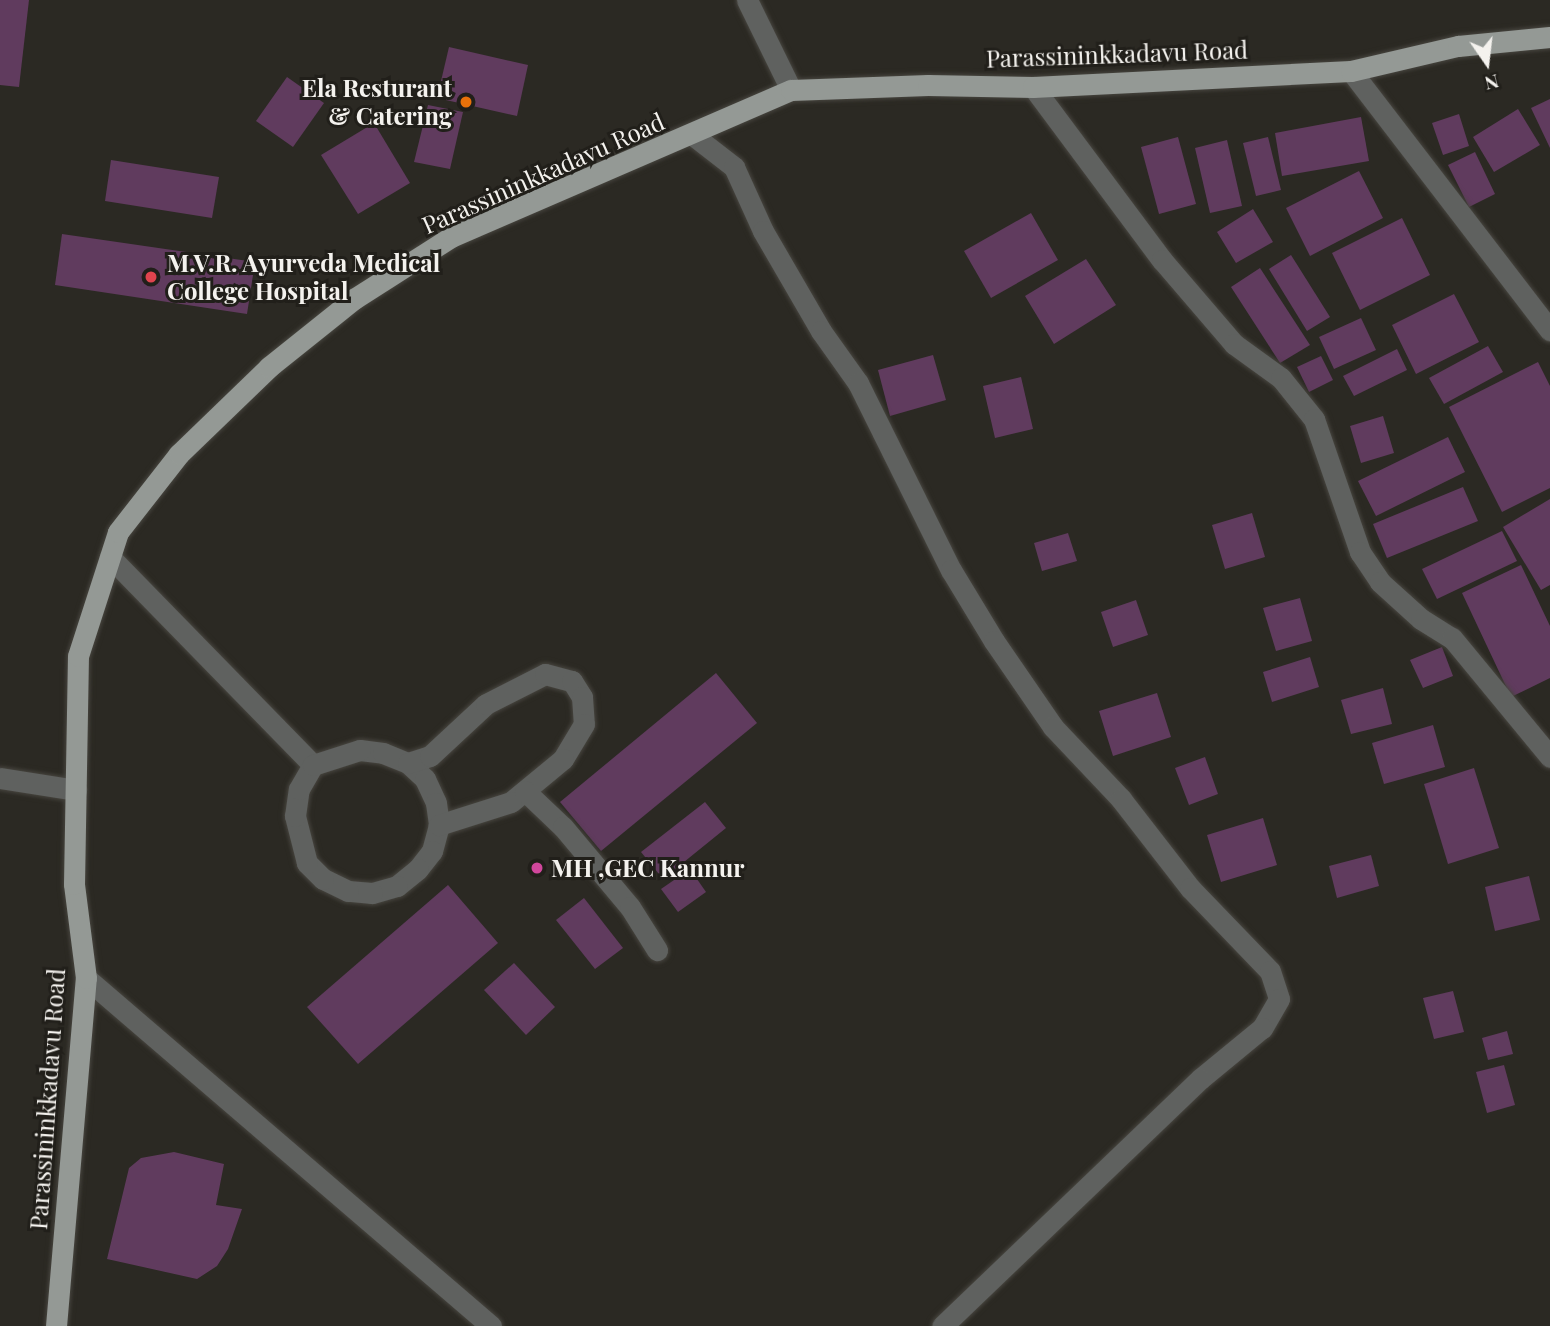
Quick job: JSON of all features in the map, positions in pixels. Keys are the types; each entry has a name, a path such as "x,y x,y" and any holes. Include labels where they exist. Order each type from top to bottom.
{"main road":[{"name":"Parassininkkadavu Road","path":"56,1326 86,978 74,884 78,656 118,532 179,454 269,367 354,299 451,237 694,136 791,90 928,85 1033,87 1351,71 1458,47 1550,37"}],"street":[{"path":"747,0 791,90"},
{"path":"1351,71 1550,330"},
{"path":"1033,87 1162,260 1234,344 1281,378 1314,419 1360,552 1380,582 1420,619 1452,638 1550,757"},
{"path":"694,136 734,167 763,231 821,331 858,383 951,570 994,641 1053,727 1121,799 1190,888 1270,971 1279,999 1262,1028 1200,1079 1082,1196 1009,1258 966,1307 942,1326"},
{"path":"110,557 313,765"},
{"path":"408,763 430,756 486,704 518,684 545,674 572,681 582,697 584,724 563,759 511,802 439,825"},
{"path":"360,750 383,752 408,763 425,779 436,803 439,825 432,851 397,886 372,893 348,891 323,879 307,863 295,816 299,789 313,765 360,750"},
{"path":"0,778 76,790"},
{"path":"525,790 563,827 613,887 657,950"},
{"path":"86,978 491,1326"}],"building":[{"path":"0,0 29,0 19,87 0,85"},
{"path":"449,47 528,65 517,116 437,98"},
{"path":"287,77 324,103 293,147 256,121"},
{"path":"1550,99 1550,148 1531,108"},
{"path":"428,105 463,112 450,169 414,162"},
{"path":"1518,109 1540,145 1494,172 1473,137"},
{"path":"1459,114 1469,146 1443,155 1432,123"},
{"path":"1361,117 1369,161 1282,176 1275,133"},
{"path":"374,123 410,183 358,214 321,155"},
{"path":"1178,137 1196,204 1159,214 1141,147"},
{"path":"1268,137 1281,190 1256,196 1243,143"},
{"path":"1227,140 1242,206 1210,213 1195,148"},
{"path":"1475,152 1495,194 1469,207 1448,165"},
{"path":"111,160 219,177 212,218 105,201"},
{"path":"1359,171 1383,218 1310,256 1286,208"},
{"path":"1253,209 1273,242 1236,263 1217,232"},
{"path":"1031,213 1058,260 991,298 964,251"},
{"path":"1402,218 1430,275 1360,310 1332,253"},
{"path":"62,234 255,262 247,314 55,285"},
{"path":"1291,255 1330,317 1307,331 1269,269"},
{"path":"1086,259 1116,305 1054,344 1025,296"},
{"path":"1260,268 1310,345 1280,363 1231,287"},
{"path":"1454,294 1479,342 1416,374 1392,325"},
{"path":"1361,318 1376,350 1334,369 1319,337"},
{"path":"1488,346 1503,372 1444,404 1429,378"},
{"path":"1397,349 1407,370 1354,396 1343,376"},
{"path":"933,355 946,400 890,416 878,370"},
{"path":"1321,356 1333,380 1309,392 1297,367"},
{"path":"1538,362 1550,386 1550,488 1502,512 1449,407"},
{"path":"1021,377 1033,429 995,438 983,386"},
{"path":"1383,416 1394,453 1361,463 1350,426"},
{"path":"1448,437 1465,472 1376,516 1358,481"},
{"path":"1463,487 1478,521 1387,558 1373,524"},
{"path":"1550,499 1550,585 1541,590 1503,527"},
{"path":"1252,513 1265,557 1225,569 1212,525"},
{"path":"1502,531 1517,561 1437,599 1422,569"},
{"path":"1068,533 1077,561 1042,571 1034,543"},
{"path":"1521,565 1550,626 1550,678 1511,697 1462,593"},
{"path":"1300,598 1312,641 1276,651 1263,608"},
{"path":"1136,600 1148,635 1113,647 1101,612"},
{"path":"1442,647 1453,676 1423,688 1410,660"},
{"path":"1310,657 1319,687 1272,702 1263,672"},
{"path":"716,673 757,723 601,851 560,802"},
{"path":"1383,688 1392,724 1351,734 1341,700"},
{"path":"1157,693 1171,737 1113,756 1099,711"},
{"path":"1433,725 1445,767 1384,784 1372,743"},
{"path":"1205,757 1218,794 1189,805 1175,768"},
{"path":"1474,768 1499,848 1448,864 1424,784"},
{"path":"705,802 726,828 663,879 641,852"},
{"path":"1263,818 1277,865 1221,882 1207,835"},
{"path":"1371,855 1379,886 1337,898 1329,866"},
{"path":"690,869 706,892 678,912 661,889"},
{"path":"1529,876 1540,920 1495,931 1485,887"},
{"path":"448,885 498,943 358,1064 307,1007"},
{"path":"584,898 623,948 595,969 556,920"},
{"path":"514,963 555,1007 526,1035 484,990"},
{"path":"1453,991 1464,1032 1434,1039 1423,998"},
{"path":"1507,1031 1513,1054 1488,1060 1482,1038"},
{"path":"1504,1065 1515,1105 1487,1113 1476,1072"},
{"path":"174,1152 224,1164 216,1205 242,1209 228,1249 217,1266 197,1279 107,1259 129,1168 141,1158"}],"place":[{"name":"Ela Resturant & Catering","path":"466,102"},
{"name":"M.V.R. Ayurveda Medical College Hospital","path":"151,277"},
{"name":"MH ,GEC Kannur","path":"537,868"}]}
